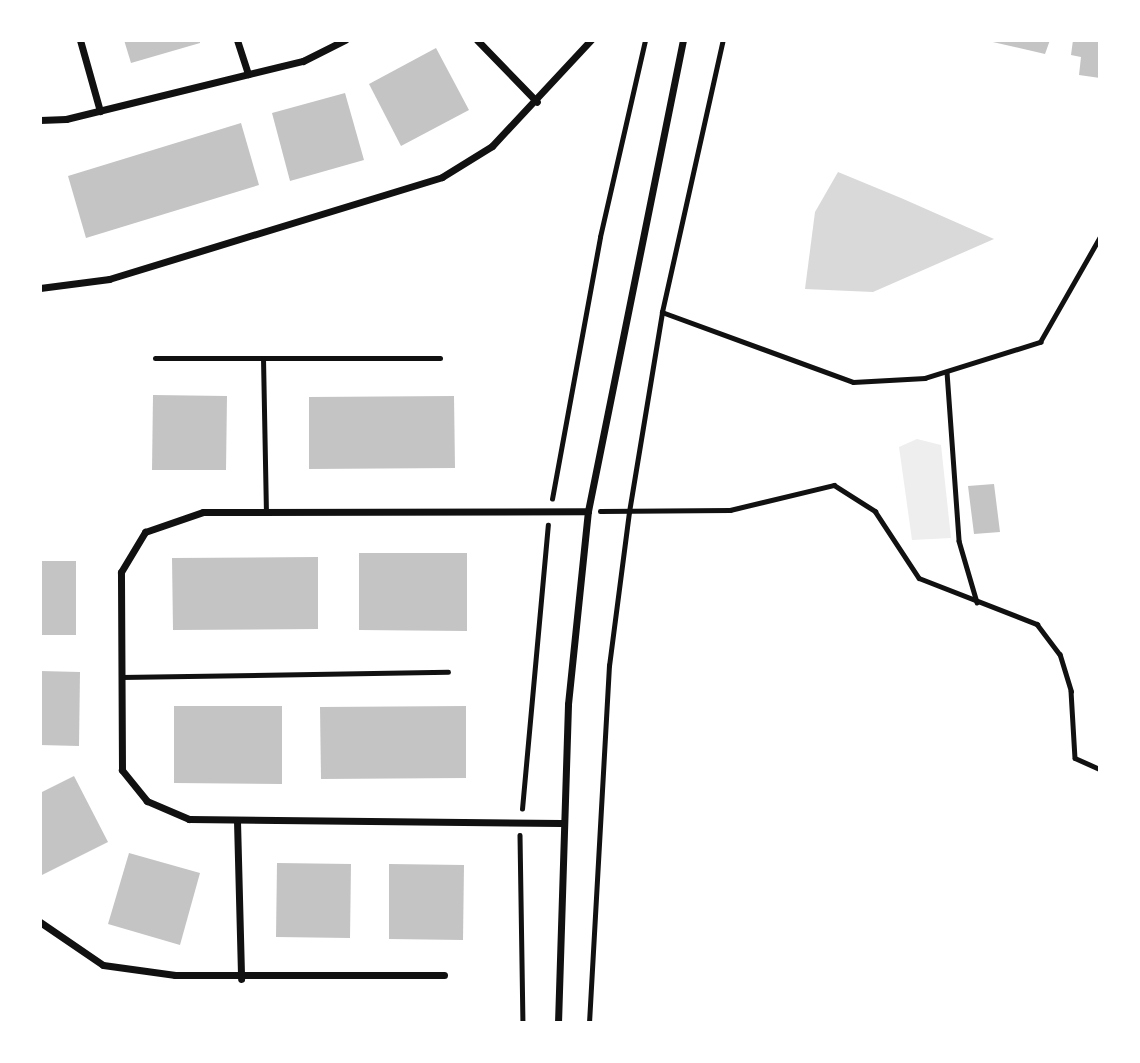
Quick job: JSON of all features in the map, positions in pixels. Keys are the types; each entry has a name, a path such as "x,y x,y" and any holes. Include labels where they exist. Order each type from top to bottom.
{"street":[{"path":"80,40 100,111"},
{"path":"237,40 248,74"},
{"path":"40,120 100,111 303,61 345,40"},
{"path":"477,40 537,102"},
{"path":"40,288 109,279 418,186 492,146 537,102 591,40"},
{"path":"558,1023 561,823 588,511 682,40"},
{"path":"561,823 189,820 147,801 122,770 121,572 145,532 203,512 588,511"},
{"path":"237,821 241,979"},
{"path":"40,922 103,965 241,979 444,975"}],"lane":[{"path":"155,358 440,358"},
{"path":"263,358 266,512"},
{"path":"121,677 448,672"}],"path":[{"path":"523,1023 521,823 550,512 600,237 645,40"},
{"path":"589,1023 608,679 629,512 662,312 723,40"},
{"path":"662,312 853,382 947,372 1040,342 1100,237"},
{"path":"947,372 959,541 978,603"},
{"path":"588,511 730,510 834,485 875,511 919,578 1037,624 1060,654 1071,691 1074,758 1100,769"}],"shaded area":[{"path":"838,172 994,239 873,292 805,289 815,212"},
{"path":"917,439 941,445 951,538 912,540 899,447"}],"building":[{"path":"124,40 200,40 200,43 131,63"},
{"path":"984,40 1050,40 1045,54"},
{"path":"1073,40 1100,40 1100,78 1079,75 1081,57 1071,55"},
{"path":"436,48 469,110 401,146 369,84"},
{"path":"345,93 364,160 290,181 272,113"},
{"path":"241,123 259,185 86,238 68,176"},
{"path":"153,395 227,396 226,470 152,470"},
{"path":"454,396 455,468 309,469 309,397"},
{"path":"994,484 1000,532 974,534 968,486"},
{"path":"359,553 467,553 467,631 359,630"},
{"path":"318,557 318,629 173,630 172,558"},
{"path":"40,561 76,561 76,635 40,635"},
{"path":"40,671 80,672 79,746 40,745"},
{"path":"174,706 282,706 282,784 174,783"},
{"path":"466,706 466,778 321,779 320,707"},
{"path":"74,776 108,842 42,875 40,793"},
{"path":"129,853 200,873 180,945 108,924"},
{"path":"277,863 351,864 350,938 276,937"},
{"path":"389,864 464,865 463,940 389,939"}]}
